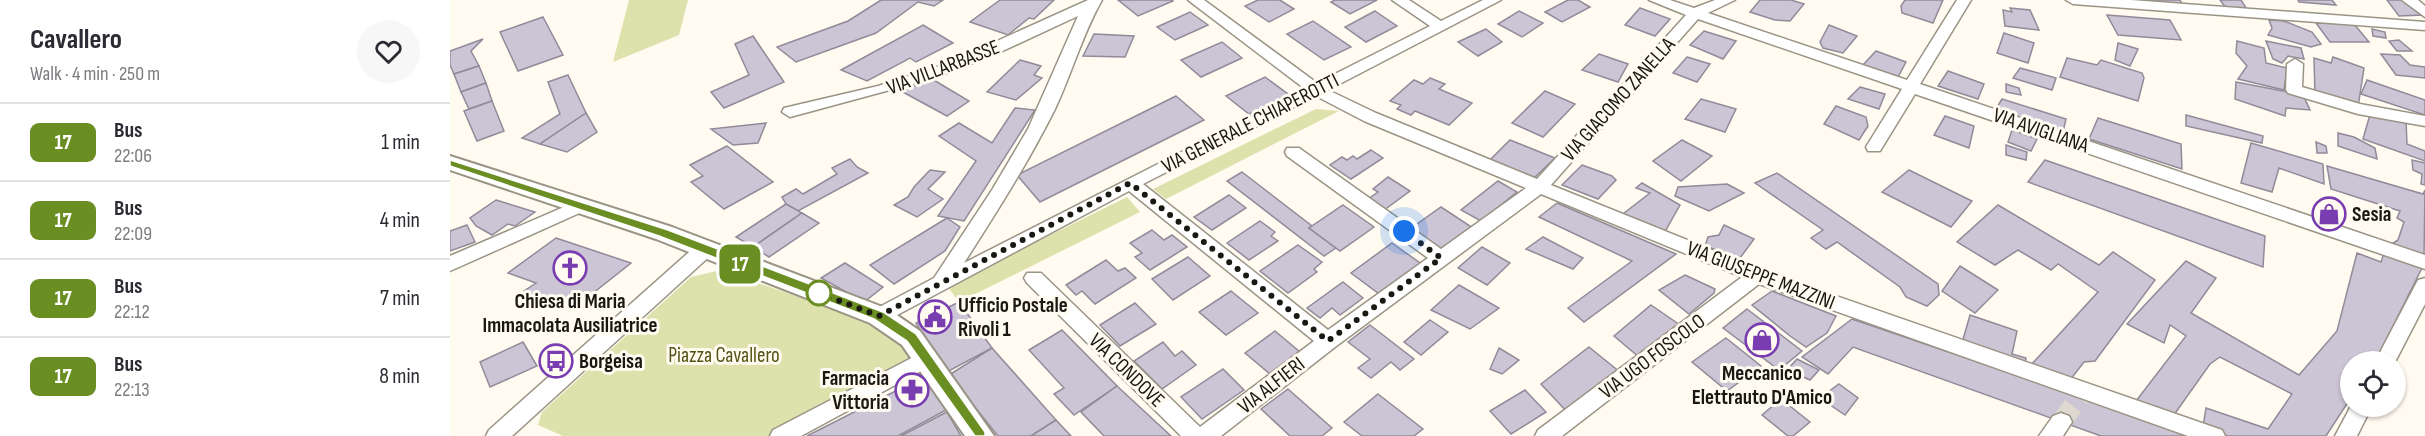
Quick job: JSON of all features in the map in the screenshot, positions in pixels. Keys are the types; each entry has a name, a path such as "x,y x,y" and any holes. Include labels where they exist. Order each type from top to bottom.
{"street":[{"name":"VIA GIUSEPPE MAZZINI","path":"1195,0 1317,90 1370,117 1757,276 2082,394 2214,436"},
{"path":"1399,0 1441,27"},
{"name":"VIA GENERALE CHIAPEROTTI","path":"879,316 1130,183 1494,0"},
{"name":"VIA AVIGLIANA","path":"1656,0 2320,224 2425,262"},
{"path":"1697,12 1728,0"},
{"path":"1874,147 1913,87 1964,0"},
{"path":"2073,0 2425,26"},
{"path":"2409,0 2425,13"},
{"name":"VIA VILLARBASSE","path":"790,112 885,90 975,58 1093,3"},
{"name":"VIA VILLARBASSE","path":"942,281 1016,166 1049,104 1082,20 1093,3"},
{"name":"VIA GIACOMO ZANELLA","path":"1540,186 1697,12"},
{"path":"2295,64 2294,90 2358,109 2425,122"},
{"path":"1293,152 1441,258"},
{"path":"450,164 664,233 879,316 911,338 980,436"},
{"path":"1130,183 1328,341"},
{"name":"VIA ALFIERI","path":"1205,436 1328,341 1540,186"},
{"path":"450,264 578,207"},
{"path":"499,436 704,250"},
{"name":"VIA UGO FOSCOLO","path":"1546,436 1757,276"},
{"name":"VIA CONDOVE","path":"1034,278 1195,436"},
{"path":"2391,351 2425,285"},
{"path":"781,436 927,358"},
{"path":"2346,436 2356,417"}],"green space":[{"path":"629,0 688,0 679,35 613,62"},
{"path":"1316,109 1339,111 1166,199 1153,189"},
{"path":"1127,197 1140,212 959,302 947,286"},
{"name":"Piazza Cavallero","path":"721,270 888,328 911,358 865,386 769,436 563,436 538,425 542,412 691,277"}],"building":[{"path":"881,0 943,0 934,6 918,2 876,33 796,62 777,47 848,21"},
{"path":"1000,0 1054,0 1034,19 1029,18 1008,35 970,22"},
{"path":"1118,0 1172,0 1173,1 1138,16"},
{"path":"1258,0 1280,0 1294,9 1269,22 1245,6"},
{"path":"1335,0 1377,0 1350,14 1331,2"},
{"path":"1568,0 1578,0 1590,7 1562,22 1545,12"},
{"path":"1760,0 1791,0 1804,4 1790,21 1775,20 1750,12"},
{"path":"1905,0 1943,0 1933,23 1902,13 1901,6"},
{"path":"2150,0 2180,0 2182,4 2151,3"},
{"path":"2220,0 2241,0 2248,11 2226,8"},
{"path":"2298,0 2332,0 2336,5 2299,2"},
{"path":"2387,0 2404,0 2422,15 2399,16"},
{"path":"1640,8 1670,19 1655,36 1625,25"},
{"path":"2010,8 2030,10 2039,30 2005,26 2003,10 2012,12"},
{"path":"1375,11 1397,26 1366,42 1345,27"},
{"path":"1519,11 1543,23 1522,37 1498,24"},
{"path":"1190,12 1208,25 1175,40 1157,27"},
{"path":"2107,15 2170,20 2181,40 2118,35"},
{"path":"543,17 563,55 518,71 500,32"},
{"path":"2269,20 2284,21 2312,32 2321,44 2311,47 2268,35 2272,28"},
{"path":"1313,21 1351,47 1324,60 1287,34"},
{"path":"2316,23 2354,24 2369,42 2330,42"},
{"path":"923,25 953,43 916,62 910,58 867,81 841,70"},
{"path":"1829,25 1857,36 1843,53 1823,48 1820,42"},
{"path":"1486,29 1502,42 1478,56 1458,42"},
{"path":"2372,29 2385,32 2386,38 2373,36"},
{"path":"1704,31 1736,41 1723,59 1690,45"},
{"path":"2004,33 2034,43 2028,63 1997,53"},
{"path":"1094,34 1134,36 1125,57 1083,56"},
{"path":"753,36 784,82 724,108 711,92 749,75 735,44"},
{"path":"483,39 471,51 479,66 454,74 450,65 450,51"},
{"path":"2399,40 2412,51 2397,51 2389,41"},
{"path":"2237,41 2264,48 2266,63 2287,68 2284,90 2238,79 2247,66 2236,53"},
{"path":"2266,41 2301,48 2304,59 2288,56 2282,63 2273,59"},
{"path":"1222,42 1242,58 1201,77 1181,60"},
{"path":"2118,43 2138,49 2130,66 2115,60"},
{"path":"1876,51 1906,62 1897,79 1862,66"},
{"path":"1599,54 1628,64 1618,82 1582,70"},
{"path":"2381,54 2400,55 2410,65 2425,67 2425,78 2396,75"},
{"path":"1687,57 1710,64 1697,82 1673,73"},
{"path":"2333,57 2364,68 2358,107 2315,95 2314,58 2331,63"},
{"path":"2067,58 2097,65 2101,60 2142,73 2144,78 2138,101 2060,77"},
{"path":"1020,60 1041,66 1034,75 1042,78 1016,100 987,92"},
{"path":"479,66 486,83 461,92 454,74"},
{"path":"2020,68 2056,78 2052,90 2013,78"},
{"path":"1948,71 1984,84 1978,99 1938,86"},
{"path":"568,75 586,113 540,144 522,138 560,114 548,82"},
{"path":"1265,77 1288,94 1249,114 1226,96"},
{"path":"1430,78 1445,84 1439,89 1472,103 1449,125 1415,111 1411,115 1397,109 1401,105 1390,101 1414,80 1423,84"},
{"path":"932,79 969,101 947,116 901,91"},
{"path":"2367,80 2425,100 2425,115 2361,94"},
{"path":"2236,82 2303,95 2310,110 2286,108 2285,116 2235,99"},
{"path":"486,83 492,101 469,109 461,92"},
{"path":"2006,84 2019,88 2021,95 2006,92"},
{"path":"1860,87 1885,94 1879,109 1848,99"},
{"path":"1545,91 1575,104 1543,137 1512,123"},
{"path":"1176,96 1204,120 1040,202 1017,175"},
{"path":"1701,99 1736,109 1725,132 1685,119"},
{"path":"2002,99 2066,119 2063,132 2054,132 1994,112"},
{"path":"492,101 504,131 477,141 464,111"},
{"path":"1836,106 1866,117 1868,126 1859,140 1824,124"},
{"path":"1015,108 1035,110 964,221 938,216 976,161 939,136 959,123 992,143"},
{"path":"2371,111 2406,121 2407,144 2425,151 2425,161 2363,139"},
{"path":"586,113 597,132 567,152 540,144"},
{"path":"2186,115 2263,136 2262,143 2186,126"},
{"path":"1945,116 1974,126 1969,148 1934,135"},
{"path":"2098,118 2181,144 2182,169 2089,139"},
{"path":"766,123 758,143 733,145 711,129"},
{"path":"2012,130 2037,139 2031,151 2008,142"},
{"path":"2338,133 2354,137 2375,148 2377,159 2338,146"},
{"path":"1510,140 1555,158 1534,178 1490,160"},
{"path":"1682,140 1712,156 1681,181 1653,161"},
{"path":"2316,142 2326,146 2327,153 2317,153"},
{"path":"2251,143 2323,164 2324,184 2279,168 2272,192 2241,183"},
{"path":"2006,145 2027,152 2026,160 2006,155"},
{"path":"727,146 773,182 724,209 691,182 703,176 690,165"},
{"path":"1371,150 1383,158 1351,179 1330,165 1342,157 1347,160 1353,156 1357,159"},
{"path":"850,159 857,167 868,173 798,211 786,204 782,197 796,189 803,194 837,174 832,168"},
{"path":"2045,160 2265,236 2263,267 2028,182"},
{"path":"2412,160 2425,163 2425,185 2421,184 2422,174 2413,170"},
{"path":"1582,165 1612,176 1616,180 1598,199 1562,185"},
{"path":"2327,166 2423,194 2425,190 2424,256 2390,245 2398,240 2404,222 2397,218 2400,211 2331,189"},
{"path":"930,170 945,172 928,189 943,199 917,217 894,205 908,197"},
{"path":"1909,170 1972,201 1951,227 1882,192"},
{"path":"1242,172 1312,226 1309,228 1336,248 1324,256 1227,181"},
{"path":"1777,173 1938,284 1939,295 1927,306 1906,297 1900,287 1837,242 1826,249 1811,238 1823,230 1755,183"},
{"path":"1388,177 1410,191 1384,210 1368,199 1378,192 1373,189"},
{"path":"1498,181 1517,192 1481,221 1461,210"},
{"path":"1642,183 1680,205 1663,235 1619,217 1650,193 1636,188"},
{"path":"1727,184 1744,193 1709,211 1675,196 1678,187"},
{"path":"1229,195 1246,208 1212,230 1194,217"},
{"path":"496,200 535,212 515,226 508,224 492,235 476,226 470,218"},
{"path":"1557,203 1676,254 1584,322 1568,308 1632,261 1539,217"},
{"path":"786,204 802,213 753,247 736,237"},
{"path":"1343,205 1374,227 1340,251 1309,228"},
{"path":"1998,205 2099,265 2113,252 2155,280 2095,361 2084,362 2070,380 2030,366 2098,292 2058,264 2051,270 2018,250 1995,265 1957,242"},
{"name":"Sesia","path":"2323,205 2340,211 2335,224 2318,218"},
{"path":"1441,207 1473,228 1441,251 1410,229"},
{"path":"802,213 819,223 769,257 753,247"},
{"path":"947,218 960,227 945,251 894,284 870,265"},
{"path":"1260,221 1275,232 1271,236 1278,241 1249,260 1227,243"},
{"path":"467,225 475,242 450,251 450,231"},
{"path":"1724,225 1754,239 1740,258 1705,246 1708,237 1719,235"},
{"path":"1152,230 1164,240 1172,235 1187,247 1150,270 1135,257 1142,253 1130,243"},
{"path":"1543,237 1583,258 1573,269 1526,249"},
{"name":"Chiesa di Maria Immacolata Ausiliatrice","path":"556,238 631,263 573,309 524,291 536,283 508,273"},
{"path":"1392,243 1423,265 1382,296 1351,273"},
{"path":"1298,245 1322,262 1314,269 1317,272 1288,293 1260,271"},
{"path":"1482,247 1510,263 1487,285 1458,268"},
{"path":"2357,253 2381,262 2384,253 2423,266 2380,351 2340,351 2340,414 2326,436 2227,436 2203,427 2206,408 2268,429 2292,394 2220,357 2210,364 2171,419 2133,405 2186,336 2170,325 2164,343 2127,324 2186,261 2216,278 2191,313 2299,375 2337,331"},
{"path":"1188,257 1210,276 1173,300 1152,279"},
{"path":"1106,260 1118,271 1125,268 1136,278 1095,304 1082,291 1076,295 1066,285"},
{"path":"845,263 883,287 864,302 821,278"},
{"path":"1960,266 1998,290 1975,313 1942,291"},
{"path":"1685,275 1715,289 1714,293 1689,314 1659,290"},
{"path":"1343,282 1363,298 1340,315 1332,308 1320,318 1307,308"},
{"path":"1459,285 1499,308 1470,329 1431,310"},
{"path":"1231,291 1258,313 1226,335 1199,312"},
{"path":"1772,291 1836,316 1827,333 1806,347 1790,336 1752,305"},
{"path":"959,302 992,348 945,373 916,323"},
{"path":"1135,303 1156,324 1120,346 1100,325"},
{"path":"1651,305 1680,325 1639,357 1614,336"},
{"name":"Meccanico Elettrauto D'Amico","path":"1747,309 1802,351 1779,370 1723,328"},
{"path":"1970,315 2017,331 2012,354 2026,358 2025,365 1962,343"},
{"path":"1852,319 2194,436 2101,436 1853,347 1828,374 1802,357"},
{"path":"1430,320 1448,332 1421,355 1404,342"},
{"path":"1370,325 1414,359 1400,370 1391,362 1371,378 1358,368 1370,359 1348,342"},
{"path":"1062,330 1117,386 1074,415 1054,394 1064,388 1029,350"},
{"path":"1275,331 1300,352 1270,374 1245,353"},
{"path":"1726,338 1761,366 1727,391 1692,362"},
{"path":"523,342 537,366 490,387 480,362"},
{"path":"1163,342 1175,356 1182,351 1196,365 1162,389 1134,361"},
{"path":"1589,347 1621,373 1569,414 1541,384"},
{"path":"992,348 1056,420 1031,436 998,436 949,375"},
{"path":"1499,348 1519,360 1502,374 1490,369"},
{"path":"1797,359 1819,370 1810,380 1787,370"},
{"path":"1223,369 1244,390 1202,419 1181,397"},
{"path":"927,375 948,409 898,436 807,436"},
{"path":"1839,384 1858,398 1845,415 1820,398"},
{"path":"1117,386 1171,436 1104,436 1081,412"},
{"path":"1288,389 1332,428 1322,436 1290,436 1261,409"},
{"path":"1525,390 1546,412 1511,434 1490,411"},
{"path":"1378,394 1423,429 1414,436 1362,436 1344,422"},
{"path":"1781,399 1810,422 1793,436 1788,436 1762,415"},
{"path":"947,412 961,436 901,436 943,414"},
{"path":"1056,420 1071,436 1031,436"}],"tunnel":[{"path":"2061,422 2080,397"}],"bus line":[{"name":"17","path":"450,163 578,207 664,233 879,316 911,338 980,436"}],"place":[{"name":"Sesia","path":"2329,214"},
{"name":"Chiesa di Maria Immacolata Ausiliatrice","path":"570,268"},
{"name":"Ufficio Postale Rivoli 1","path":"935,317"},
{"name":"Meccanico Elettrauto D'Amico","path":"1762,340"},
{"name":"Borgeisa","path":"556,361"},
{"name":"Farmacia Vittoria","path":"912,390"}],"route":[{"path":"819,293 879,316 1130,183 1328,341 1441,258 1404,231"}]}
